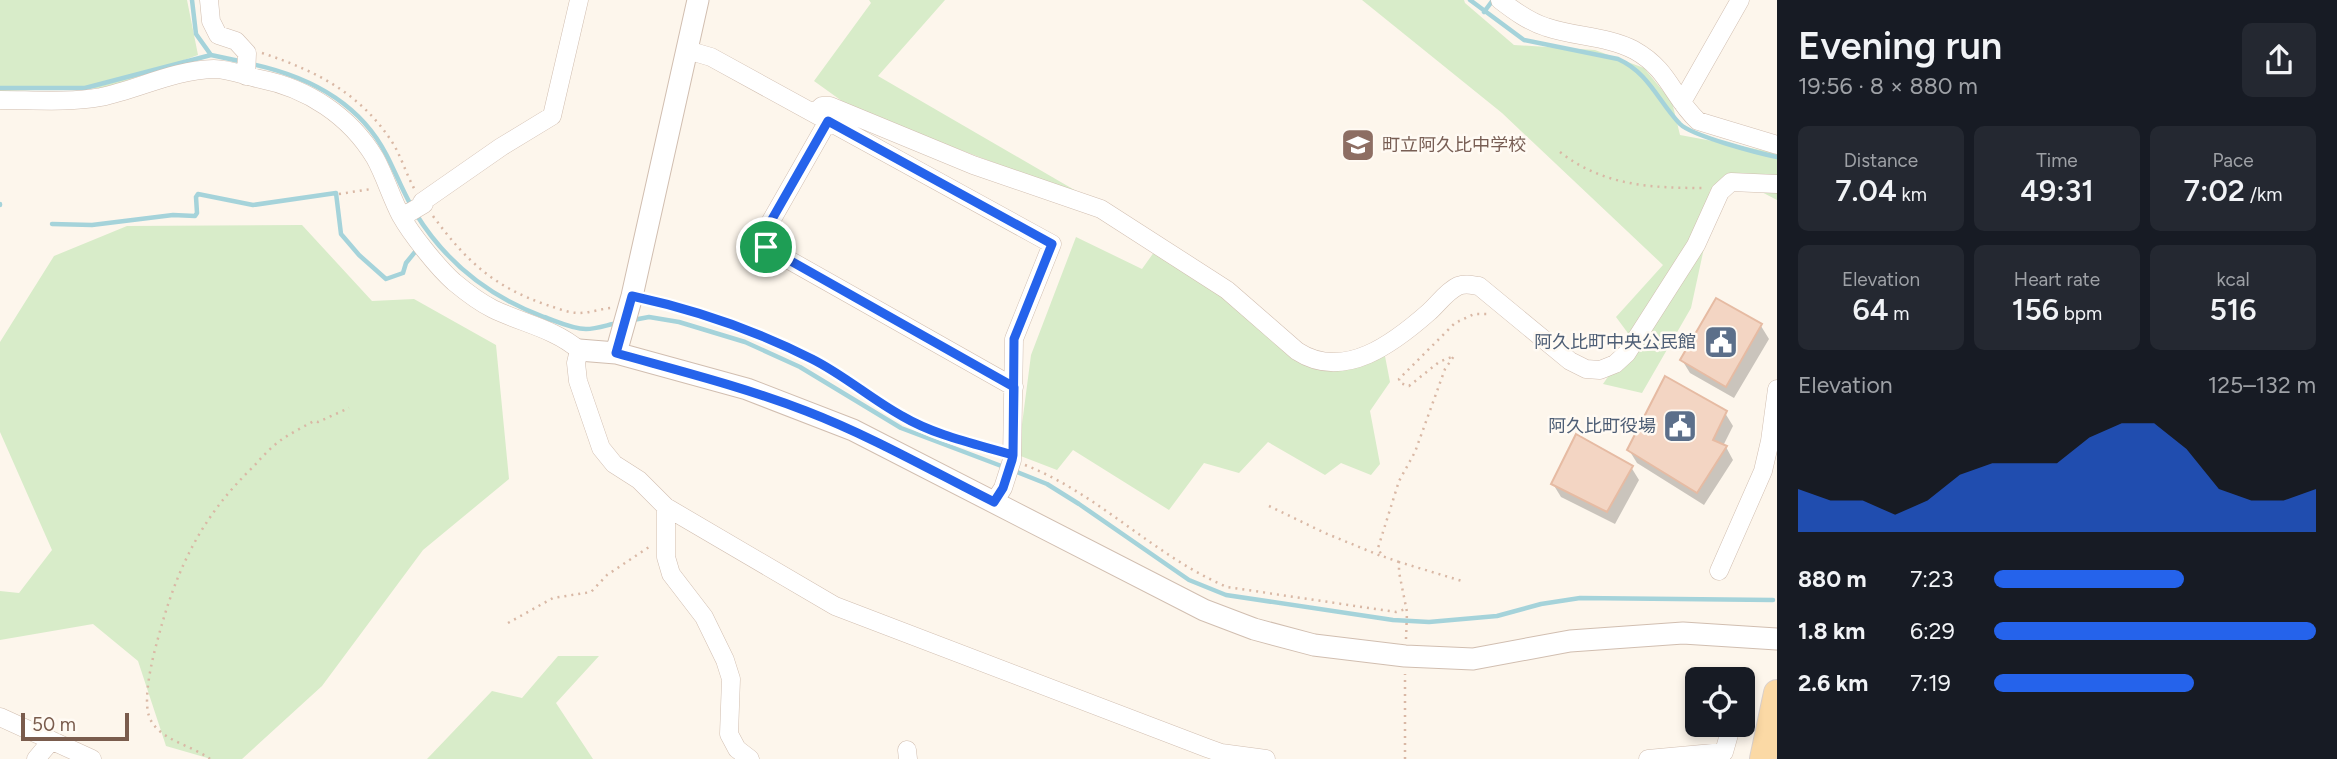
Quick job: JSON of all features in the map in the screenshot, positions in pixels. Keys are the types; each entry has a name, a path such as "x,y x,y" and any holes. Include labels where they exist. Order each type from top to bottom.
{"main road":[{"path":"1763,759 1777,693"}],"street":[{"path":"209,0 211,21 218,35 242,46 247,67"},
{"path":"402,217 422,206 422,202 501,147 552,116 579,0"},
{"path":"616,353 698,0"},
{"path":"1500,0 1543,27 1613,41 1634,50 1666,76 1698,121 1777,145"},
{"path":"1682,102 1740,0"},
{"path":"687,50 711,57 1052,244 1014,339 1012,458 998,495"},
{"path":"0,100 54,101 101,96 161,78 247,67 309,94 327,106 362,140 375,158 412,233 452,279 492,309 568,341 579,350 616,353 747,389 853,430 998,495 1204,610 1254,629 1314,645 1405,656 1473,659 1570,640 1683,633 1777,639"},
{"path":"1014,387 766,247 763,235 821,117 822,106 830,106 973,165 1101,209 1227,289 1305,356 1333,362 1360,358 1384,347 1428,313 1455,287 1467,284 1479,286 1570,361 1586,369 1600,370 1615,364 1627,354 1696,245 1720,192 1731,182 1777,184"},
{"path":"579,350 576,363 578,381 601,448 614,464 639,480 666,507 835,606 1221,753 1266,759"},
{"path":"1720,572 1763,471 1777,389"},
{"path":"666,507 666,557 671,574 705,617 725,660 731,679 729,734 737,749 750,759"},
{"path":"0,718 92,759"},
{"path":"1648,759 1724,752 1728,737"},
{"path":"36,759 51,741"}],"path":[{"path":"1560,152 1583,167 1632,184 1647,187 1707,188 1720,192"},
{"path":"339,194 388,187"},
{"path":"422,206 478,268 519,296 580,314 604,309 627,312 686,308 741,326 816,361 905,418 1012,458 1067,484 1177,560 1227,587 1396,612 1406,609"},
{"path":"1382,556 1378,548 1399,481 1415,452 1445,369 1454,356 1438,362 1409,386 1400,383 1399,379 1455,323 1474,314 1496,317"},
{"path":"210,759 166,735 149,716 152,661 164,616 179,576 198,534 229,489 279,441 314,421 318,422 349,408"},
{"path":"1269,506 1335,538 1399,562"},
{"path":"508,624 553,598 591,592 607,575 666,536"}],"green space":[{"path":"0,0 187,0 198,55 106,88 0,91"},
{"path":"869,0 945,0 878,76 1090,199 853,109 814,81 871,3"},
{"path":"1362,0 1464,0 1514,45 1595,50 1644,68 1672,102 1680,135 1777,153 1777,200 1752,187 1710,190 1704,248 1691,308 1642,393 1603,384 1633,340 1616,317 1663,265 1502,113"},
{"path":"302,225 372,301 414,299 496,345 509,479 423,550 322,686 242,759 211,759 166,746 138,661 93,624 0,640 0,591 19,593 52,550 0,432 0,342 54,256 127,226"},
{"path":"1076,237 1142,269 1157,248 1226,294 1305,361 1384,351 1390,382 1370,411 1380,464 1371,475 1341,463 1325,475 1268,442 1239,473 1204,463 1169,510 1073,450 1057,470 1018,455 1031,355"},
{"path":"558,656 599,656 556,703 593,759 427,759 492,691 522,698"}],"building":[{"name":"阿久比町中央公民館","path":"1716,298 1762,324 1726,387 1680,360"},
{"name":"阿久比町役場","path":"1665,376 1727,411 1713,440 1727,446 1697,493 1627,450"},
{"name":"阿久比町役場","path":"1576,434 1633,466 1607,512 1551,484"}],"waterway":[{"path":"192,0 196,34 211,55 244,62"},
{"path":"1470,0 1524,40 1618,59 1629,65 1687,129 1777,157"},
{"path":"1484,12 1493,0"},
{"path":"0,88 85,88 211,55"},
{"path":"252,64 311,84 346,106 375,136 412,207"},
{"path":"52,224 92,225 173,215 195,216 198,194 253,205 336,193 341,234 359,255 386,279 403,273 406,263 419,247"},
{"path":"416,214 441,248 456,263 471,277 506,300 575,328 590,329 617,323"},
{"path":"633,320 649,317 679,322 745,342 800,367 901,428 1004,467"},
{"path":"1012,470 1047,484 1189,580 1226,595 1393,620 1429,622 1497,616 1541,604 1580,598 1773,600"}],"place":[{"name":"町立阿久比中学校","path":"1358,145"},
{"name":"阿久比町中央公民館","path":"1721,342"},
{"name":"阿久比町役場","path":"1680,426"}],"route":[{"path":"766,247 763,235 828,121 1052,244 1014,339 1014,387 1013,455 948,436 905,418 816,361 741,326 686,308 632,296 616,353 747,389 806,411 853,430 994,502 1003,488 1013,455 1014,387 766,247"}]}
